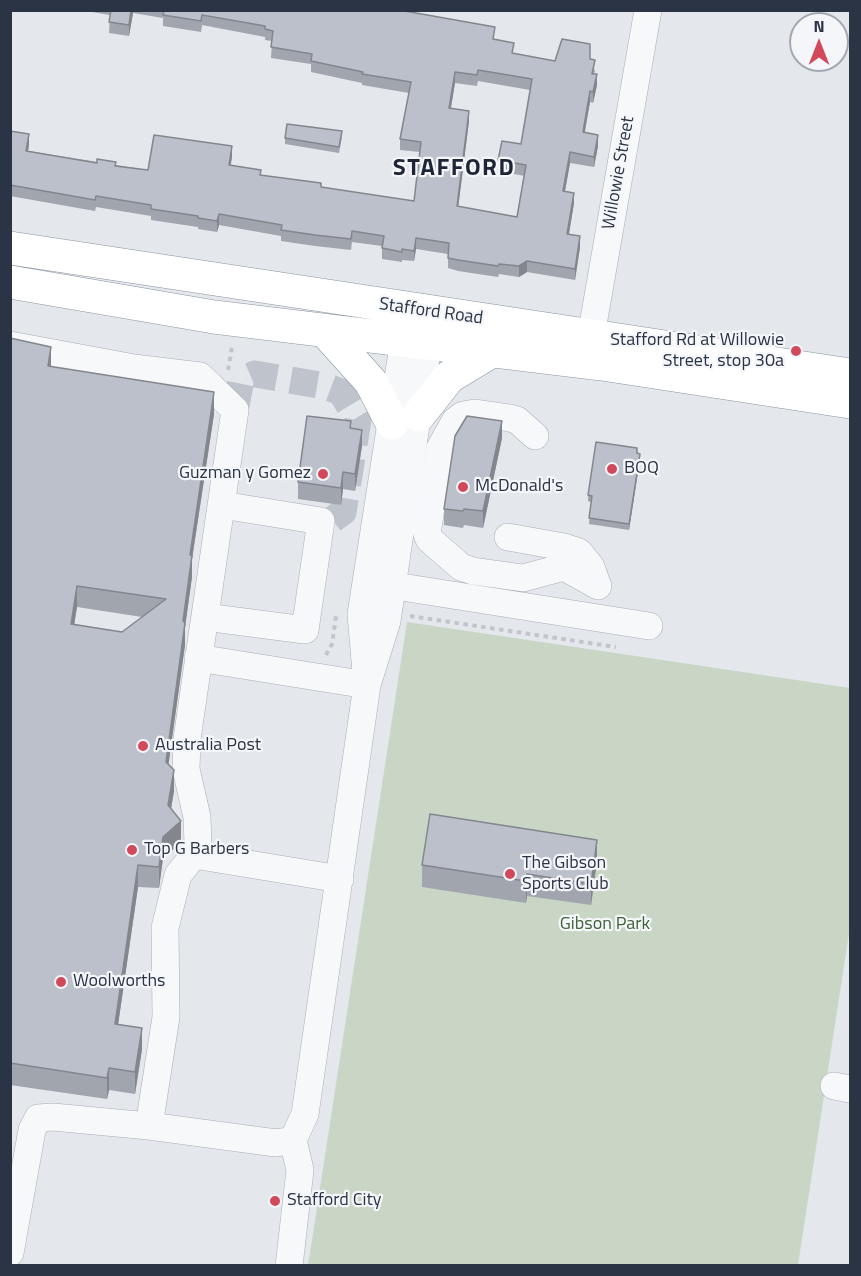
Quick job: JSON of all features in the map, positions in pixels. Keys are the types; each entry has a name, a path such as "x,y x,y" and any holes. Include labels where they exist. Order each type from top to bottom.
{"highway":[{"name":"Stafford Road","path":"10,248 850,375"},
{"name":"Stafford Road","path":"10,282 126,303 325,332 680,375 850,402"},
{"path":"325,332 405,419 449,377 492,351"}],"street":[{"name":"Willowie Street","path":"591,336 645,11"},
{"path":"289,1266 300,1170 293,1140 305,1114 367,686 387,621 393,586 405,419 421,309"},
{"path":"10,345 134,368 200,376 235,410 187,739 186,769 197,817 198,844 194,855 178,875 165,928 166,1017 149,1126"},
{"path":"535,436 517,420 510,418 475,413 463,415 455,421 440,448 427,534 429,539 461,567 473,571 523,578 564,567 598,586"},
{"path":"367,686 361,614 366,582 405,419"},
{"path":"206,616 306,630 321,521 222,506"},
{"path":"508,537 579,552 591,567 598,586 596,618"},
{"path":"366,582 649,626"},
{"path":"198,658 367,686"},
{"path":"194,855 340,879"},
{"path":"10,1253 32,1130 38,1118 53,1117 149,1126 276,1143 293,1140"}],"path":[{"path":"228,371 232,347"},
{"path":"400,614 618,648"}],"green space":[{"name":"Gibson Park","path":"407,622 850,688 850,927 798,1265 308,1266"}],"building":[{"path":"111,10 131,10 129,25 109,22"},
{"path":"164,10 399,10 495,27 493,39 514,43 512,53 555,61 562,39 590,44 590,59 595,60 592,74 597,74 593,92 590,91 583,132 598,135 594,157 570,152 563,191 574,193 567,234 580,236 575,269 527,261 519,266 499,264 498,266 458,260 448,258 449,243 416,238 414,251 402,249 402,252 382,248 384,236 352,231 351,239 315,235 281,230 282,225 219,214 217,221 151,209 151,205 96,196 95,200 10,185 10,131 29,134 26,151 97,163 97,159 116,162 115,166 148,170 154,135 232,146 229,165 261,170 260,175 321,183 321,187 414,201 421,142 400,139 411,82 362,74 363,72 311,61 312,54 271,47 273,31 265,29 265,26 202,15 201,21 163,15","holes":["478,70 532,79 521,144 502,141 498,160 526,165 517,217 457,206 469,111 449,108 455,72 477,75"]},
{"path":"287,124 342,131 339,147 285,138"},
{"path":"10,338 51,347 48,366 214,392 190,555 192,555 183,621 185,623 166,762 174,770 168,805 181,821 163,837 159,867 138,865 115,1024 142,1028 135,1072 109,1068 107,1078 10,1063","holes":["77,586 166,599 122,632 71,624"]},
{"name":"Guzman y Gomez","path":"307,416 351,421 350,428 362,430 355,474 343,472 341,488 298,482"},
{"path":"467,416 502,421 483,511 444,509 455,436"},
{"path":"596,442 637,448 637,453 640,454 629,524 589,518 592,496 588,495"},
{"path":"430,814 597,840 591,884 527,874 526,881 422,865"}],"tunnel":[{"path":"235,410 241,380 255,374 325,386 341,392 358,420 343,512 332,520 321,521"}],"place":[{"name":"Stafford Rd at Willowie Street, stop 30a","path":"796,351"},
{"name":"BOQ","path":"612,469"},
{"name":"Guzman y Gomez","path":"323,474"},
{"name":"McDonald's","path":"463,487"},
{"name":"Australia Post","path":"143,746"},
{"name":"Top G Barbers","path":"132,850"},
{"name":"The Gibson Sports Club","path":"510,874"},
{"name":"Woolworths","path":"61,982"},
{"name":"Stafford City","path":"275,1201"}],"district":[{"name":"STAFFORD","path":"454,169"}]}
